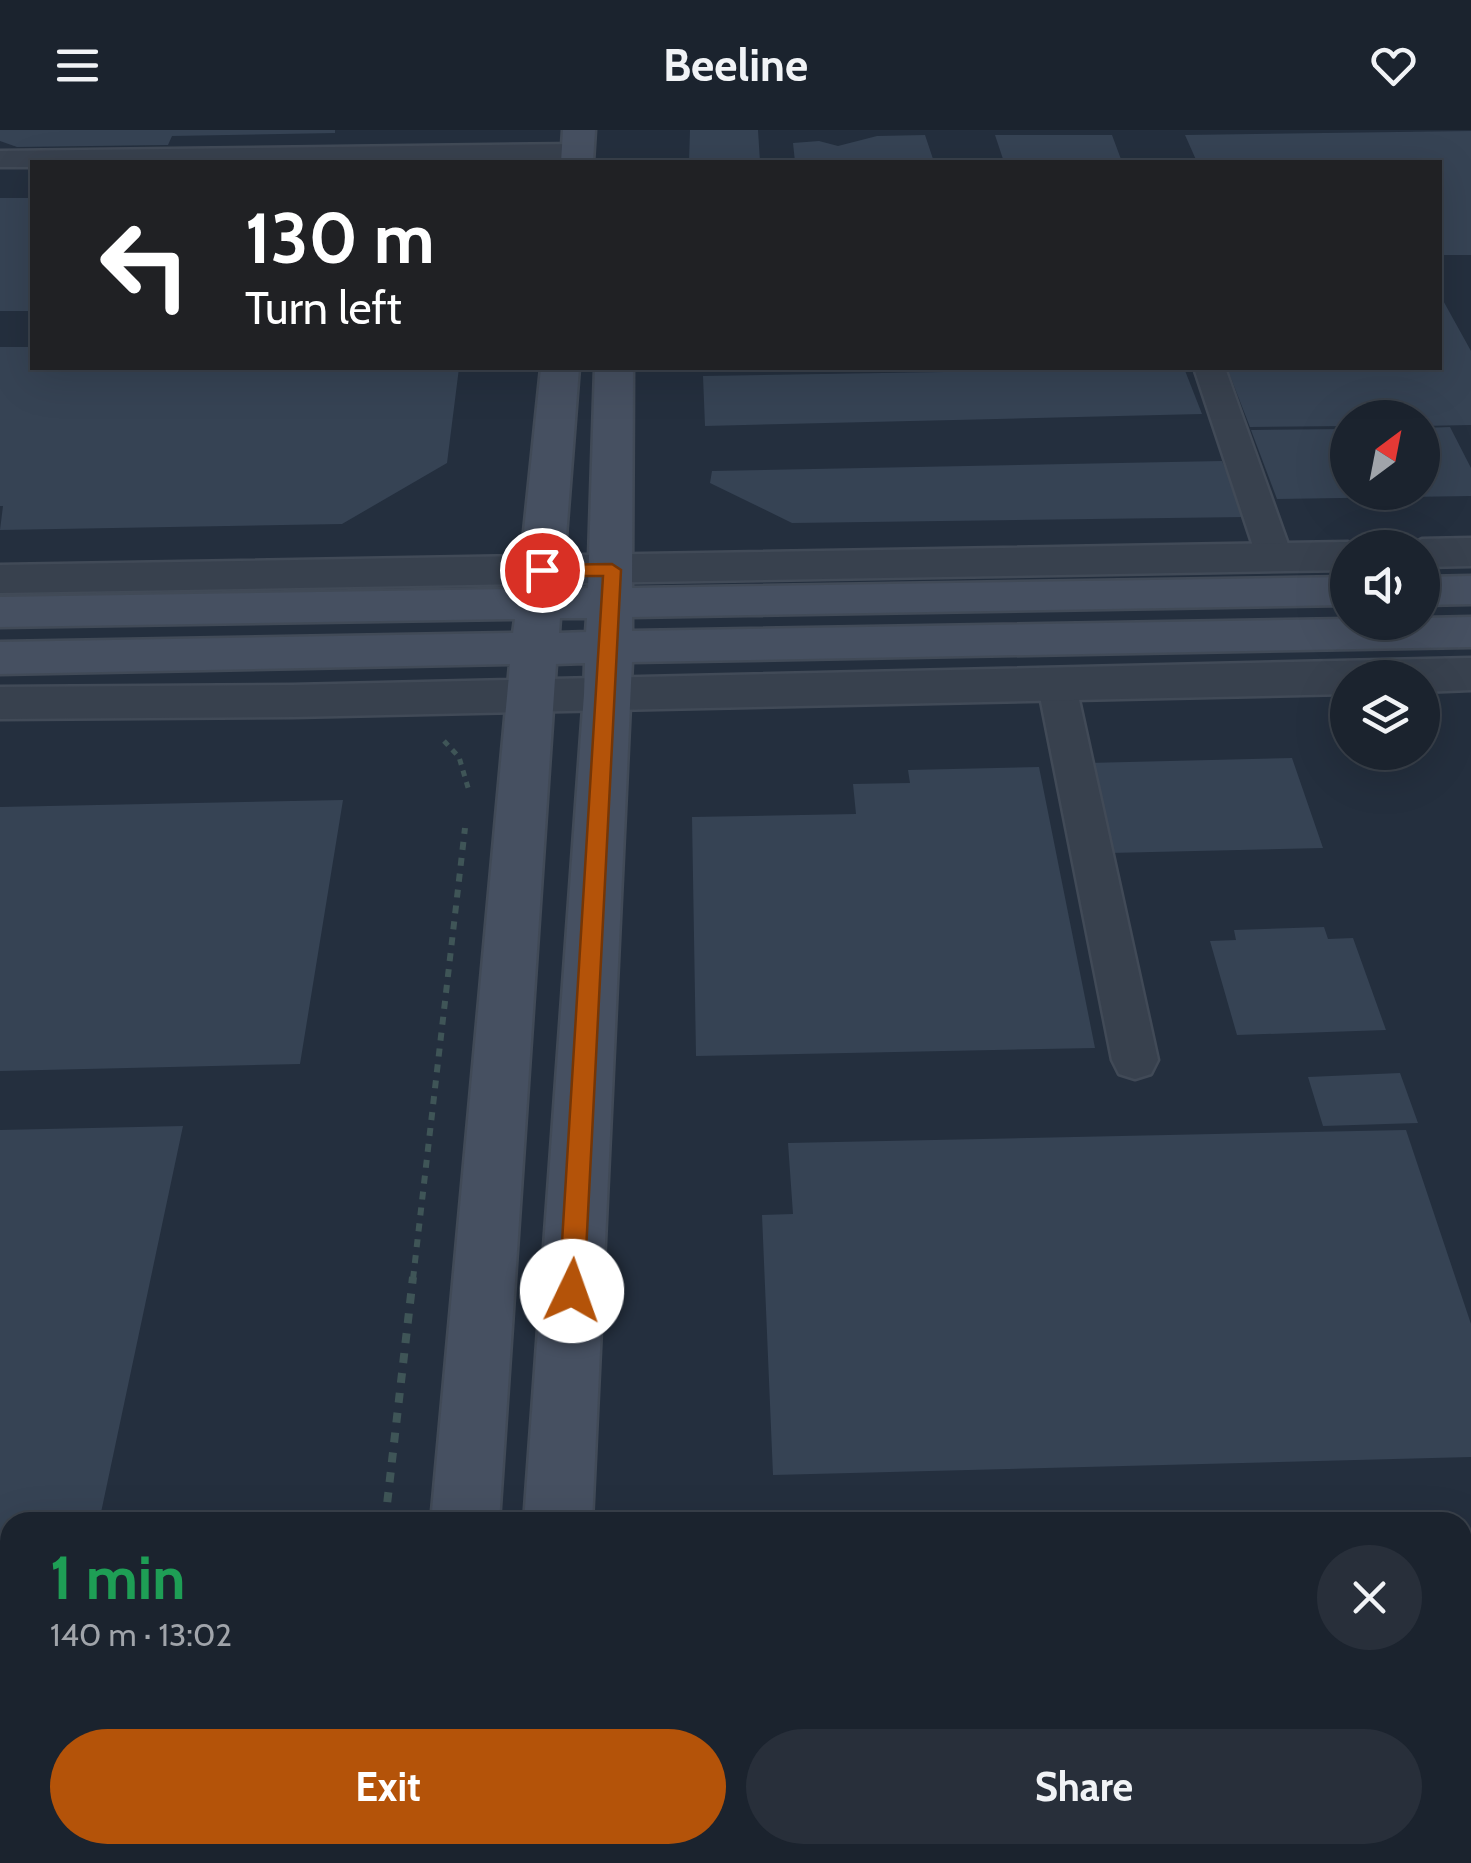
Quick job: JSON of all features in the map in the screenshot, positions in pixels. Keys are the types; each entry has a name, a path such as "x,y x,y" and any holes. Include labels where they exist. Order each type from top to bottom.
{"main road":[{"path":"467,1512 560,370"},
{"path":"559,1512 610,628 614,370"},
{"path":"1440,590 1471,590"},
{"path":"610,628 1330,593"},
{"path":"0,612 536,629"},
{"path":"0,658 536,629 1471,632"}],"street":[{"path":"0,159 578,148"},
{"path":"1210,370 1275,558"},
{"path":"1440,553 1471,552"},
{"path":"0,578 536,629 610,628 1275,558 1330,556"},
{"path":"610,628 1057,686 1330,678"},
{"path":"0,703 536,629"},
{"path":"1440,675 1471,674"},
{"path":"1057,686 1135,1060"}],"path":[{"path":"386,1512 469,790"}],"building":[{"path":"0,130 335,133 172,136 168,145 17,147 0,141"},
{"path":"690,130 758,130 760,160 689,160"},
{"path":"1471,131 1471,255 1442,255 1442,160 1196,160 1185,135"},
{"path":"925,135 933,160 795,160 793,143 819,141 838,146 877,136"},
{"path":"995,135 1112,135 1121,160 1003,160"},
{"path":"0,198 30,198 30,311 0,311"},
{"path":"1442,299 1471,351 1471,425 1440,426 1440,400 1330,400 1330,426 1250,427 1228,370 1442,370"},
{"path":"0,347 30,347 30,370 459,370 447,463 342,524 0,530"},
{"path":"1185,370 1202,414 705,426 703,376"},
{"path":"1440,427 1450,427 1471,468 1471,496 1440,496"},
{"path":"1330,429 1330,498 1277,499 1251,430"},
{"path":"1222,461 1246,517 792,523 710,483 712,471"},
{"path":"1292,758 1323,848 1109,853 1087,763"},
{"path":"1039,767 1095,1048 696,1056 692,817 856,814 853,784 910,783 908,770"},
{"path":"343,800 300,1064 0,1071 0,807"},
{"path":"1324,927 1328,939 1353,938 1386,1030 1237,1035 1210,941 1236,940 1234,930"},
{"path":"1400,1073 1418,1123 1323,1126 1308,1077"},
{"path":"183,1126 101,1512 0,1512 0,1130"},
{"path":"1406,1130 1471,1324 1471,1457 773,1475 762,1215 793,1214 788,1143"}],"route":[{"path":"542,570 612,570 572,1291"}]}
